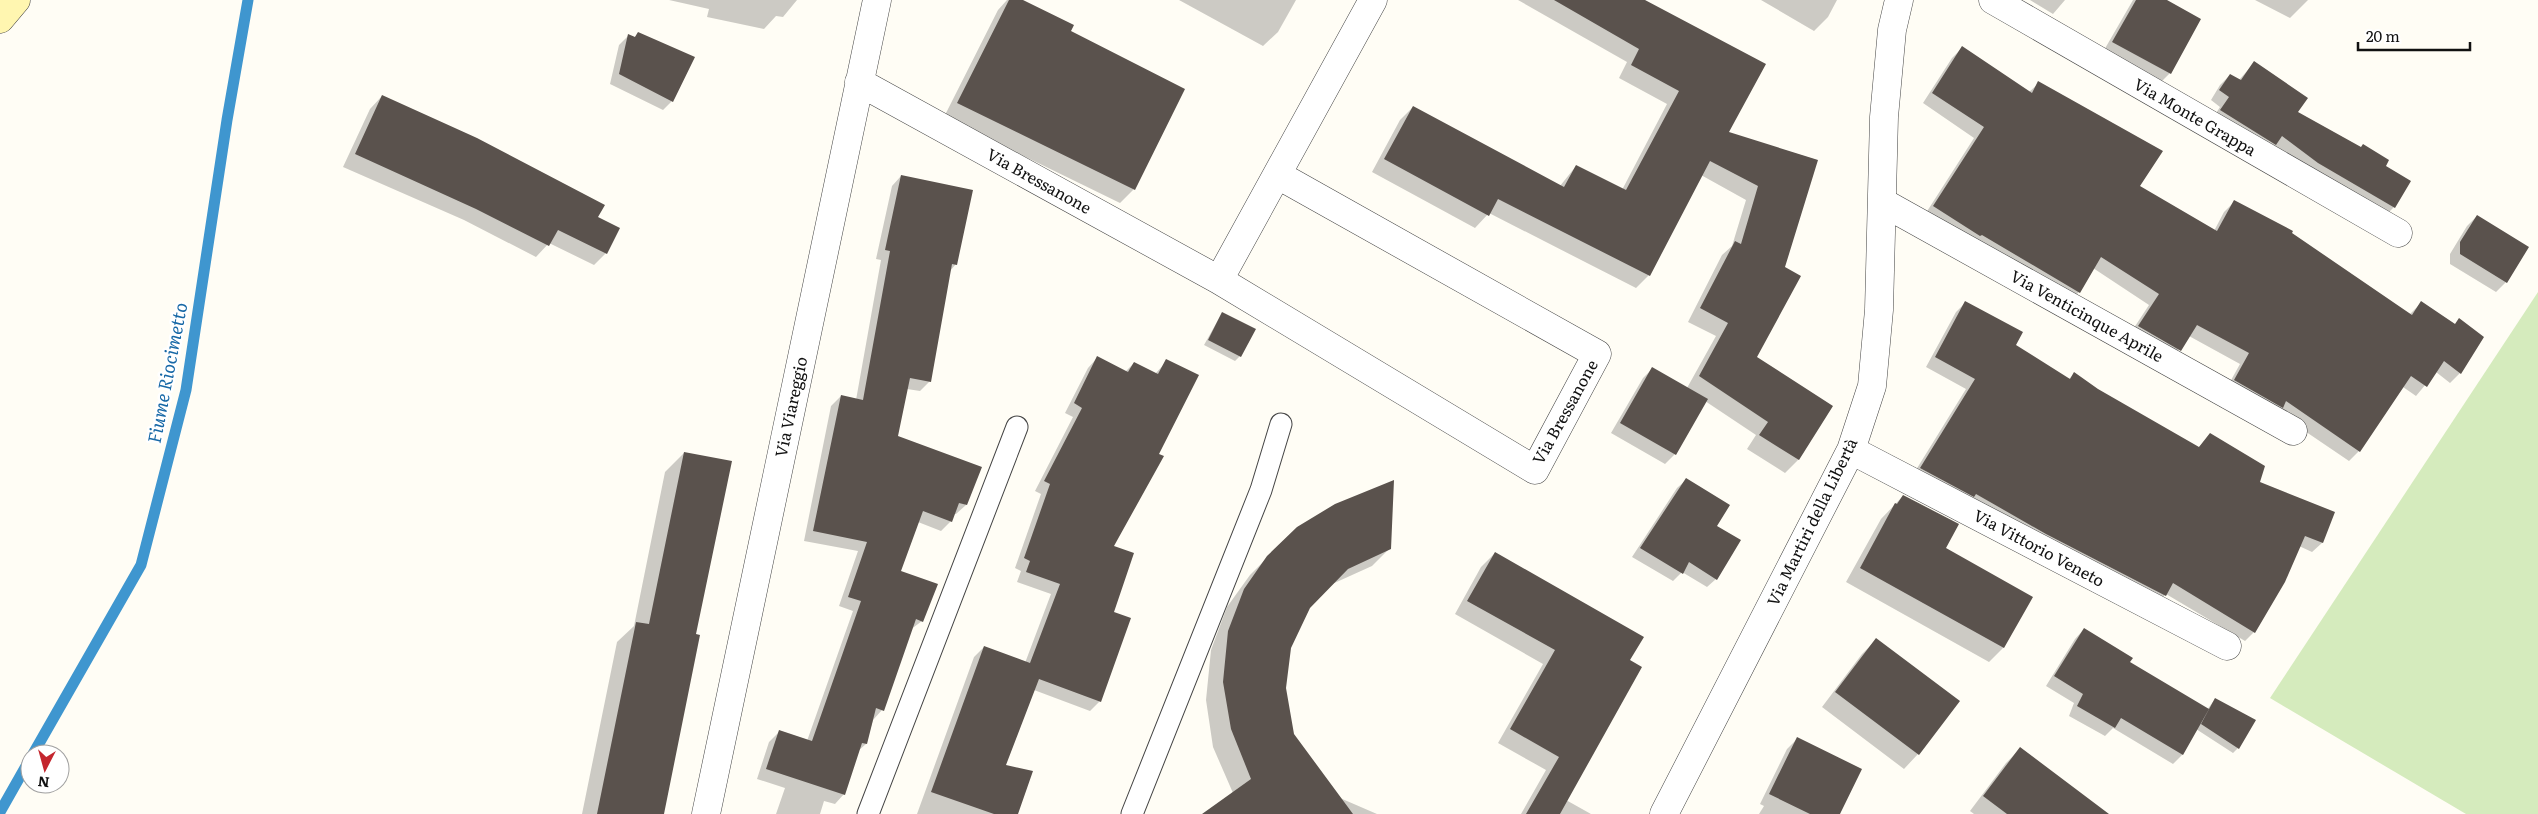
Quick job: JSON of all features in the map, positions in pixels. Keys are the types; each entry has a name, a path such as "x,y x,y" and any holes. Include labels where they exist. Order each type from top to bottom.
{"street":[{"path":"0,19 16,0"},
{"name":"Via Viareggio","path":"706,814 859,82 878,0"},
{"path":"1219,280 1373,0"},
{"name":"Via Martiri della Libertà","path":"1664,814 1851,450 1872,386 1879,310 1884,117 1892,30 1899,0"},
{"name":"Via Monte Grappa","path":"1993,0 2398,233"},
{"name":"Via Bressanone","path":"859,82 1219,280 1535,470 1597,354 1278,175"},
{"name":"Via Venticinque Aprile","path":"1882,202 2293,431"},
{"name":"Via Vittorio Veneto","path":"1851,450 2227,646"}],"lane":[{"path":"1132,814 1261,490 1281,424"},
{"path":"868,814 1016,427"}],"green space":[{"path":"2538,292 2538,814 2466,814 2270,698"}],"building":[{"path":"1009,0 1023,0 1074,25 1071,31 1185,89 1135,190 957,103"},
{"path":"1554,0 1645,0 1766,64 1729,132 1818,160 1785,267 1801,276 1757,357 1833,406 1799,460 1759,435 1768,422 1699,376 1728,323 1700,308 1735,241 1741,244 1758,186 1710,161 1650,276 1498,199 1489,216 1384,159 1413,106 1564,187 1576,165 1626,190 1679,91 1631,65 1639,49"},
{"path":"2136,0 2167,0 2201,19 2171,74 2112,42"},
{"path":"638,32 695,57 673,102 619,74 628,34 635,37"},
{"path":"1962,46 2032,93 2038,81 2163,151 2140,186 2217,231 2234,200 2293,231 2292,233 2412,315 2421,301 2455,324 2459,318 2484,337 2461,374 2444,361 2427,387 2411,376 2360,452 2286,401 2283,408 2234,380 2249,353 2197,325 2181,351 2138,326 2159,294 2101,257 2080,293 1982,235 1980,236 1933,206 1984,127 1932,93"},
{"path":"2254,61 2308,98 2298,112 2361,147 2363,144 2389,160 2386,166 2411,181 2395,208 2318,163 2282,136 2276,145 2220,110 2229,97 2219,90 2230,74 2241,80"},
{"path":"382,95 477,138 605,205 598,217 620,228 607,254 558,230 549,246 476,209 355,154"},
{"path":"901,175 973,190 957,265 952,264 931,382 910,378 898,436 982,467 967,505 959,503 952,522 923,511 901,571 938,584 923,622 916,619 884,711 876,708 867,744 862,743 845,795 766,769 779,730 812,741 861,601 848,597 867,542 813,531 841,395 863,400 890,251 885,250"},
{"path":"2477,215 2529,247 2507,283 2460,254 2460,242"},
{"path":"1965,301 2023,332 2016,345 2070,379 2074,372 2098,389 2199,447 2210,433 2265,466 2260,482 2335,512 2323,543 2305,536 2285,582 2255,633 2173,583 2166,596 2046,534 1976,494 1974,497 1920,468 1975,379 1935,357"},
{"path":"1222,312 1256,329 1241,357 1208,340"},
{"path":"1097,356 1128,372 1134,362 1158,374 1166,359 1199,375 1159,454 1164,456 1114,546 1134,553 1114,612 1131,618 1101,702 1039,679 1006,765 1033,771 1018,814 994,814 931,792 984,646 1030,663 1060,584 1026,572 1030,561 1024,558 1050,484 1044,481 1082,408 1074,403"},
{"path":"1652,367 1708,399 1676,455 1620,423"},
{"path":"684,452 732,461 696,634 700,635 664,814 597,814 636,622 649,624"},
{"path":"1686,478 1730,505 1717,526 1741,540 1717,580 1689,562 1683,574 1640,548"},
{"path":"1394,480 1391,549 1348,569 1310,608 1291,648 1286,688 1294,734 1353,814 1202,814 1251,779 1231,729 1223,682 1228,631 1244,589 1267,556 1297,527 1335,504"},
{"path":"1903,495 1959,524 1946,548 2033,597 2004,648 1860,568 1895,503 1897,504"},
{"path":"1495,552 1644,637 1630,660 1642,667 1560,814 1526,814 1559,757 1510,729 1555,650 1467,601"},
{"path":"2084,628 2133,658 2130,662 2209,709 2183,755 2121,718 2115,728 2077,706 2083,694 2054,676"},
{"path":"1876,638 1960,701 1919,755 1835,692"},
{"path":"2215,698 2256,720 2239,749 2201,724"},
{"path":"1797,737 1862,769 1840,814 1810,814 1769,794"},
{"path":"2020,747 2109,814 2007,814 1983,796"}],"waterway":[{"name":"Fiume Riocimetto","path":"39,744 141,565 186,390 227,120 248,0"},
{"name":"Fiume Riocimetto","path":"0,812 20,777"}]}
